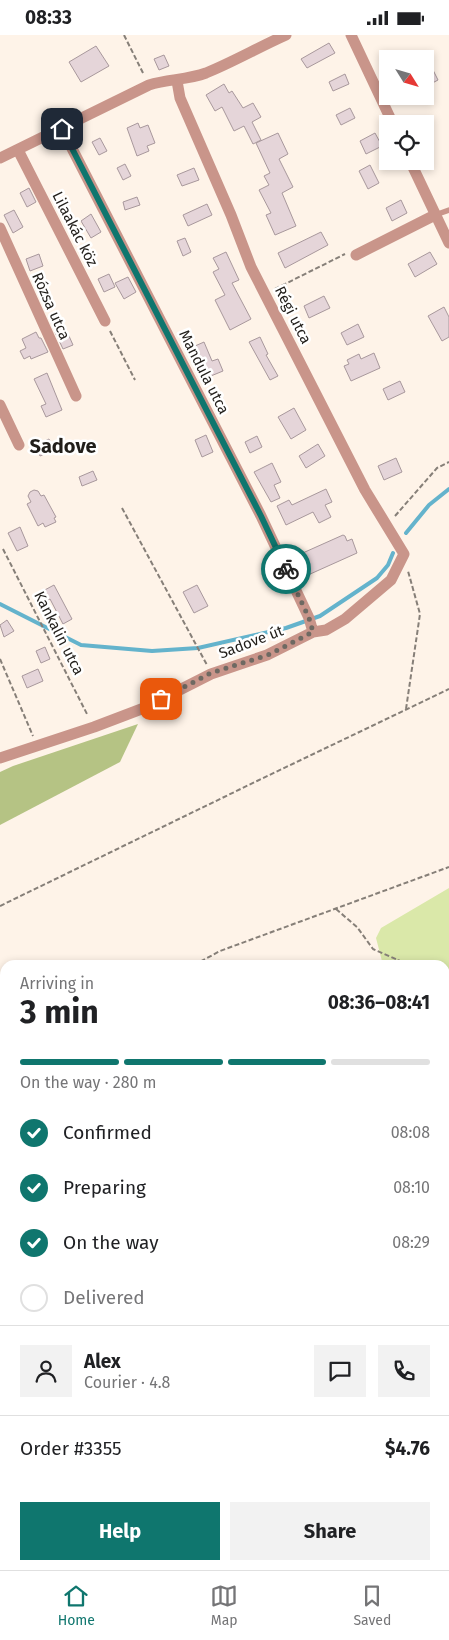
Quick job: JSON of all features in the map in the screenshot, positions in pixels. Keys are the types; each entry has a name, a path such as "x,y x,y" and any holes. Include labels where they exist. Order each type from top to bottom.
{"street":[{"path":"0,158 149,85 161,81 177,81 204,73 286,35"},
{"path":"351,35 389,115"},
{"name":"Régi utca","path":"177,81 180,97 231,215 251,267 365,490 404,554"},
{"name":"Mandula utca","path":"62,129 261,516 309,618 313,632"},
{"name":"Lilaakác köz","path":"18,150 105,321"},
{"path":"414,170 449,243"},
{"path":"356,255 435,215"},
{"name":"Rózsa utca","path":"0,228 76,397"},
{"path":"0,405 18,445"},
{"name":"Sadove út","path":"0,758 94,727 144,708 211,673 268,655 313,632 326,630 345,619 392,580 404,554"}],"lane":[{"path":"435,215 449,210"}],"path":[{"path":"124,35 149,85"},
{"path":"266,295 284,283 350,251 356,255"},
{"path":"105,321 135,380"},
{"path":"387,525 437,468 449,462"},
{"path":"122,508 211,673"},
{"name":"Kankalin utca","path":"3,549 94,727"},
{"path":"404,554 420,614 406,710"},
{"path":"0,659 37,745"},
{"path":"0,907 449,689"},
{"path":"203,960 220,951 449,867"},
{"path":"336,909 357,927 373,949 399,960"}],"green space":[{"path":"138,724 120,762 0,825 0,772"},
{"path":"449,888 449,960 382,960 376,938 381,928"}],"building":[{"path":"329,43 335,53 307,68 301,59"},
{"path":"96,46 109,66 81,82 69,62"},
{"path":"164,55 169,66 159,70 154,59"},
{"path":"434,72 438,80 434,82"},
{"path":"345,74 349,84 333,91 329,82"},
{"path":"224,84 229,93 232,91 243,108 253,103 261,117 252,122 261,140 253,144 244,126 234,131 222,107 215,111 206,95"},
{"path":"350,108 355,118 341,125 336,115"},
{"path":"138,123 140,128 148,125 155,143 147,146 149,151 137,156 127,128"},
{"path":"278,133 288,154 279,159 293,187 282,193 296,226 275,235 266,215 271,213 259,190 269,185 264,176 270,173 256,143"},
{"path":"375,133 379,140 379,148 366,154 360,141"},
{"path":"100,138 107,151 99,155 92,142"},
{"path":"125,164 131,176 123,180 117,168"},
{"path":"370,165 379,183 368,189 359,171"},
{"path":"194,168 199,180 182,186 177,175"},
{"path":"29,188 36,202 27,207 20,193"},
{"path":"137,197 140,205 125,210 123,202"},
{"path":"401,200 407,213 392,221 386,208"},
{"path":"207,204 212,215 188,226 183,215"},
{"path":"14,210 23,227 13,233 4,215"},
{"path":"91,214 101,232 91,238 81,221"},
{"path":"321,232 328,245 285,268 278,253"},
{"path":"185,238 191,252 183,256 177,241"},
{"path":"226,252 239,280 232,283 251,319 230,330 215,300 225,295 213,272 219,269 213,258"},
{"path":"430,252 437,264 415,277 408,264"},
{"path":"39,254 43,266 30,271 26,259"},
{"path":"109,274 115,287 104,292 98,279"},
{"path":"128,277 136,292 124,299 115,283"},
{"path":"324,296 330,308 309,318 304,306"},
{"path":"444,307 449,317 449,337 442,341 428,316"},
{"path":"358,324 364,337 347,345 341,333"},
{"path":"65,327 73,345 63,349 55,332"},
{"path":"36,332 48,352 31,359 30,356 24,359 20,351 26,348 22,339"},
{"path":"260,337 268,354 266,355 278,376 270,380 249,342"},
{"path":"204,342 212,361 218,359 223,371 206,378 195,346"},
{"path":"374,353 380,368 351,381 344,366 349,364 347,360 359,354 361,359"},
{"path":"47,373 62,410 46,417 41,406 46,404 34,379"},
{"path":"400,381 405,392 388,400 383,389"},
{"path":"294,408 306,430 291,439 278,417"},
{"path":"206,435 213,452 202,457 195,440"},
{"path":"257,436 262,447 250,453 245,442"},
{"path":"49,439 54,450 40,456 35,445"},
{"path":"318,444 325,456 306,468 299,456"},
{"path":"396,458 402,472 384,480 378,466"},
{"path":"272,463 281,482 274,485 280,498 271,502 254,472"},
{"path":"93,471 97,480 82,486 79,477"},
{"path":"326,489 332,502 325,505 331,517 319,523 313,512 286,525 277,506 289,500 292,505"},
{"path":"38,491 41,496 44,495 56,517 54,518 56,522 45,527 43,523 38,526 27,504 31,502 28,496 30,492"},
{"path":"20,527 28,546 17,551 8,533"},
{"path":"343,535 347,541 352,539 357,553 308,575 306,571 304,572 296,556"},
{"path":"54,585 72,619 63,624 50,599 46,601 41,592"},
{"path":"197,585 208,606 194,613 183,592"},
{"path":"7,620 14,631 4,637 0,625"},
{"path":"45,647 50,659 41,663 36,651"},
{"path":"38,669 43,681 27,688 22,676"}],"waterway":[{"path":"406,533 429,505 449,489"},
{"path":"0,604 81,645 152,651 198,648 286,628 320,616 377,578 388,565 393,553"}],"way so far":[{"path":"161,699 211,673 268,655 313,632 309,618 286,569"}],"district":[{"name":"Sadove","path":"63,446"}],"route":[{"path":"62,129 261,516 286,569"}]}
